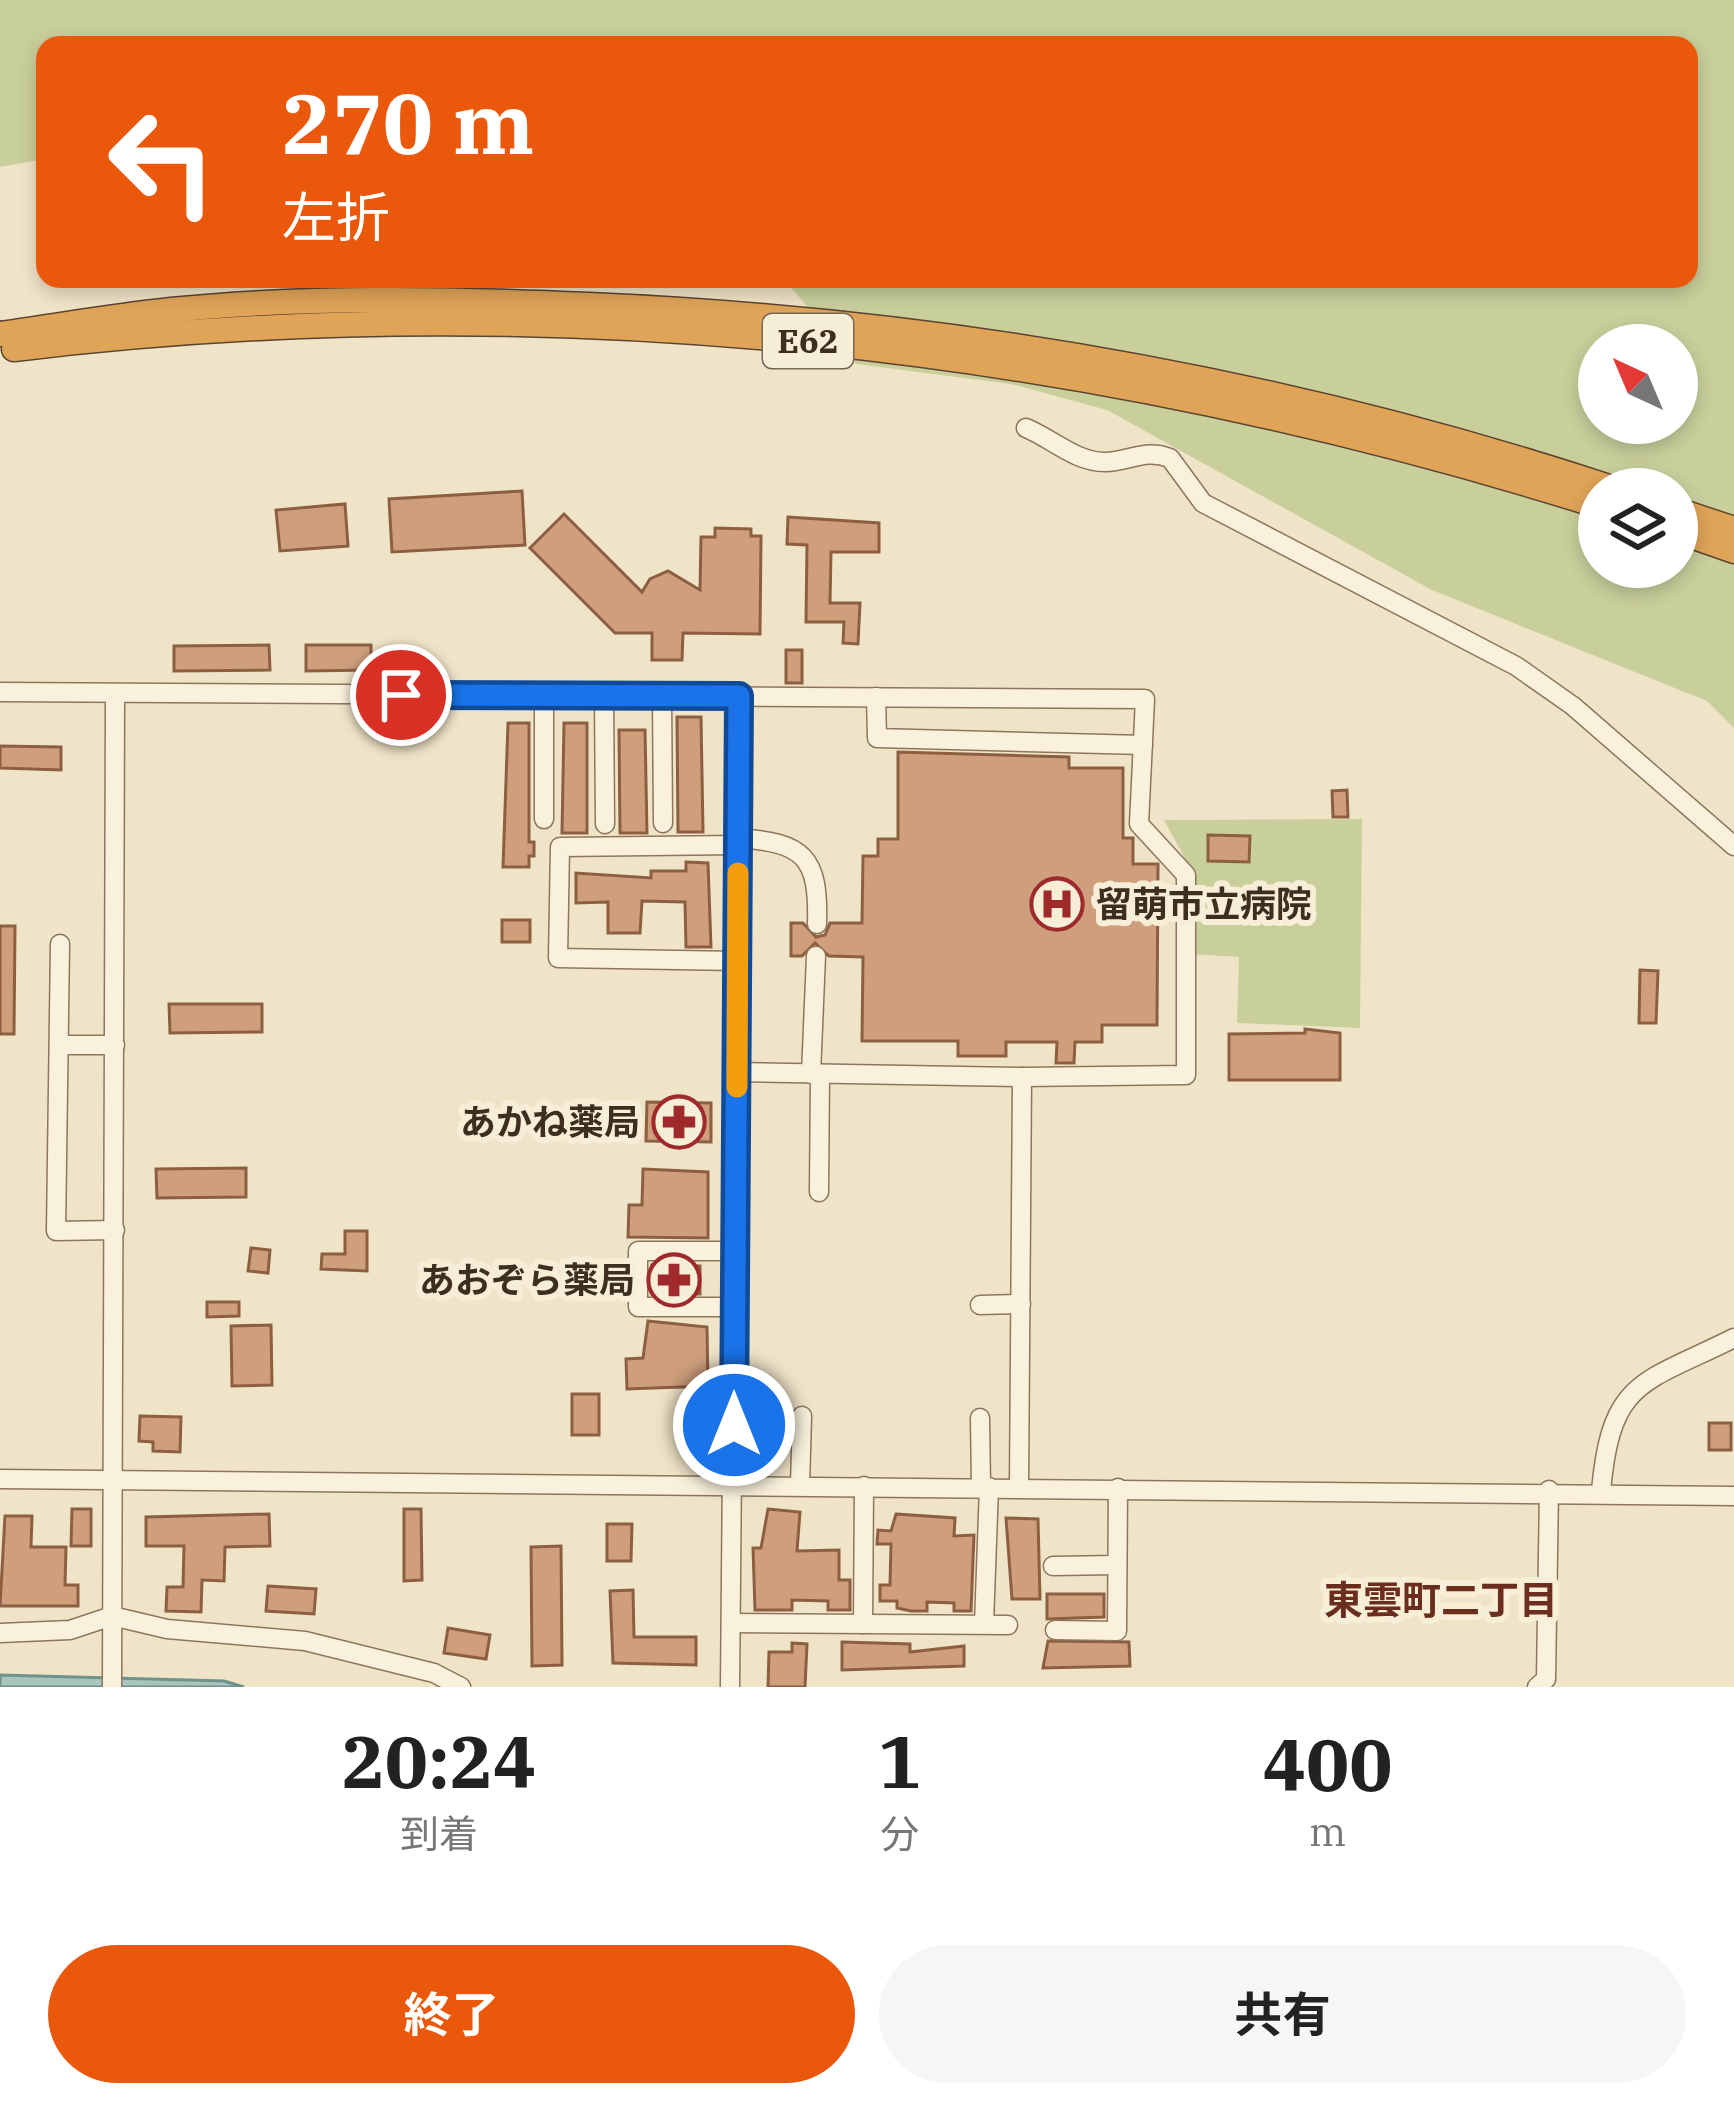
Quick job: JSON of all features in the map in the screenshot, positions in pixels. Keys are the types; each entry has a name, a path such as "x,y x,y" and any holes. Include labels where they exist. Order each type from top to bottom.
{"highway":[{"name":"E62","path":"0,334 172,310 393,298 759,314 920,329 1177,374 1346,411 1578,478"},
{"name":"E62","path":"0,350 146,333 368,320 555,321 759,336 914,352 1174,396 1333,431 1578,500"},
{"path":"1698,517 1734,530"},
{"path":"1698,538 1734,551"}],"street":[{"path":"1026,428 1058,448 1105,462 1130,454 1170,458 1203,503 1516,666 1574,706 1734,846"},
{"path":"0,692 1145,699 1139,824 1186,874 1186,1075 737,1072"},
{"path":"112,1687 115,694"},
{"path":"544,695 544,820"},
{"path":"604,695 605,824"},
{"path":"662,695 663,823"},
{"path":"730,1687 739,696"},
{"path":"876,697 878,738 1143,745"},
{"path":"737,961 558,958 560,848 784,842 803,854 818,884 817,924"},
{"path":"61,944 56,1231 116,1230"},
{"path":"816,956 819,1192"},
{"path":"59,1045 115,1045"},
{"path":"1019,1487 1022,1077"},
{"path":"735,1307 638,1307 638,1251 736,1251"},
{"path":"980,1305 1021,1304"},
{"path":"1601,1491 1606,1438 1612,1417 1626,1399 1657,1376 1734,1338"},
{"path":"800,1486 802,1416"},
{"path":"980,1418 985,1487 984,1624"},
{"path":"0,1479 1549,1490 1734,1496"},
{"path":"862,1624 864,1486"},
{"path":"1054,1630 1117,1631 1118,1488"},
{"path":"1537,1687 1546,1679 1549,1490"},
{"path":"1053,1566 1117,1565"},
{"path":"0,1633 70,1630 112,1622 304,1641 434,1673 461,1687"},
{"path":"731,1623 1008,1625"}],"green space":[{"path":"0,0 1734,0 1734,728 1707,701 1432,590 1107,410 1011,384 856,364 792,288 1698,288 1698,36 36,36 36,161 0,167"},
{"path":"1362,819 1360,1028 1237,1023 1239,957 1192,954 1194,875 1164,820"}],"water":[{"path":"0,1675 224,1681 244,1687 0,1687"}],"building":[{"path":"522,491 525,545 392,552 389,499"},
{"path":"345,504 348,546 280,551 276,510"},
{"path":"564,514 642,592 650,579 668,571 700,590 701,537 715,537 715,528 751,529 751,536 761,536 760,634 683,633 682,660 652,660 652,633 615,633 530,548"},
{"path":"788,517 879,523 879,552 831,552 830,603 860,603 858,644 843,643 844,622 806,622 807,545 787,544"},
{"path":"269,645 270,670 174,671 174,646"},
{"path":"306,645 371,645 371,670 306,671"},
{"path":"786,650 802,650 802,683 786,683"},
{"path":"677,717 701,717 703,832 678,832"},
{"path":"508,723 529,723 529,842 534,842 534,856 529,856 529,867 503,867"},
{"path":"564,723 587,723 587,833 562,833"},
{"path":"619,730 645,730 647,833 620,833"},
{"path":"0,746 61,747 61,770 0,768"},
{"path":"898,752 1069,757 1069,768 1123,768 1123,838 1133,838 1133,864 1158,864 1157,1025 1102,1025 1102,1042 1075,1042 1074,1063 1056,1063 1057,1042 1006,1042 1006,1056 958,1056 958,1041 862,1041 863,957 829,956 815,943 802,956 791,956 791,923 803,923 816,937 825,935 830,923 862,923 863,856 878,856 878,839 898,839"},
{"path":"1347,790 1348,817 1333,817 1332,791"},
{"path":"1208,835 1250,836 1249,862 1208,861"},
{"path":"686,862 708,863 711,947 686,947 685,902 642,901 640,933 608,933 608,902 576,903 576,873 651,878 651,871 686,871"},
{"path":"502,920 530,920 530,942 502,942"},
{"path":"0,926 15,926 14,1034 0,1034"},
{"path":"1640,970 1658,971 1656,1023 1639,1023"},
{"path":"169,1004 262,1004 262,1032 170,1033"},
{"path":"1305,1029 1340,1033 1340,1080 1229,1080 1229,1034 1305,1033"},
{"name":"あかね薬局","path":"647,1102 711,1103 711,1142 646,1141"},
{"path":"246,1168 246,1197 157,1198 156,1169"},
{"path":"643,1169 708,1172 708,1238 628,1237 629,1205 642,1205"},
{"path":"345,1231 367,1231 367,1271 321,1269 322,1254 345,1254"},
{"path":"251,1248 270,1250 268,1273 248,1271"},
{"name":"あおぞら薬局","path":"652,1265 700,1266 700,1294 652,1294"},
{"path":"207,1302 239,1302 239,1316 207,1317"},
{"path":"648,1321 707,1327 708,1386 627,1389 626,1359 643,1358"},
{"path":"271,1325 272,1385 232,1386 231,1326"},
{"path":"572,1394 599,1394 599,1435 572,1435"},
{"path":"140,1416 181,1417 180,1452 153,1451 153,1442 139,1441"},
{"path":"1709,1423 1731,1423 1731,1450 1709,1450"},
{"path":"72,1509 91,1509 91,1546 71,1546"},
{"path":"404,1509 421,1509 422,1580 404,1581"},
{"path":"768,1509 800,1512 797,1551 839,1550 839,1580 850,1580 850,1610 828,1610 828,1601 792,1600 792,1610 755,1610 753,1548 761,1548"},
{"path":"269,1514 270,1546 225,1547 224,1581 202,1580 201,1612 166,1611 167,1587 183,1587 184,1546 146,1546 146,1517"},
{"path":"896,1514 955,1518 954,1536 974,1535 971,1611 954,1611 954,1603 927,1602 927,1611 911,1611 897,1608 897,1601 880,1601 880,1585 890,1585 891,1544 877,1544 878,1530 891,1531"},
{"path":"5,1516 32,1516 31,1547 66,1547 65,1585 78,1585 78,1606 0,1606"},
{"path":"1006,1518 1038,1519 1040,1599 1012,1599"},
{"path":"607,1524 632,1524 631,1561 607,1561"},
{"path":"561,1546 562,1665 532,1666 531,1547"},
{"path":"268,1586 316,1589 314,1614 266,1611"},
{"path":"633,1590 634,1637 696,1637 696,1665 613,1663 610,1591"},
{"path":"1047,1594 1104,1594 1104,1617 1047,1619"},
{"path":"448,1628 490,1635 486,1659 444,1653"},
{"path":"1048,1641 1129,1642 1130,1666 1043,1668"},
{"path":"842,1642 910,1644 910,1652 964,1646 964,1666 842,1670"},
{"path":"792,1643 807,1644 805,1687 768,1687 769,1652 792,1652"}],"slow traffic":[{"path":"737,1087 738,873"}],"place":[{"name":"留萌市立病院","path":"1057,904"},
{"name":"あかね薬局","path":"679,1122"},
{"name":"あおぞら薬局","path":"674,1280"}],"district":[{"name":"東雲町二丁目","path":"1441,1600"}],"route":[{"path":"401,695 739,696 734,1425"}]}
